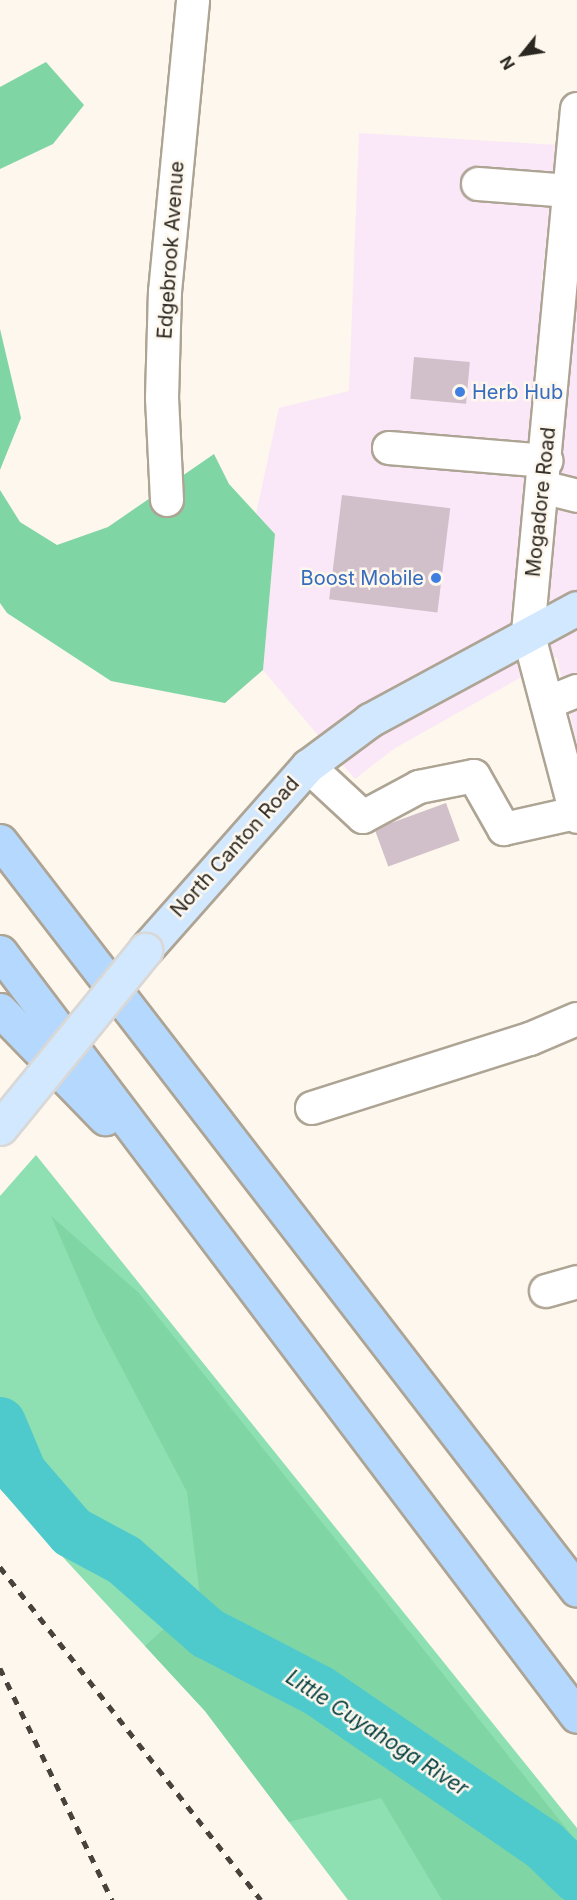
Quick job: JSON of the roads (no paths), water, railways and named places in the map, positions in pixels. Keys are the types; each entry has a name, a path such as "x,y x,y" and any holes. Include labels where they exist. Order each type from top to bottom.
{"highway":[{"path":"0,841 577,1590"},
{"path":"0,952 215,1232 446,1548 577,1716"},
{"path":"0,1010 215,1232"}],"main road":[{"name":"North Canton Road","path":"0,1128 145,950 308,766 370,720 528,632 577,608"}],"street":[{"name":"Edgebrook Avenue","path":"167,500 162,398 165,292 193,0"},
{"name":"Mogadore Road","path":"577,109 570,192 565,373 544,474 528,632 577,815"},
{"path":"478,184 570,192"},
{"path":"389,448 544,474 577,496"},
{"path":"547,703 577,691"},
{"path":"308,766 363,817 419,787 474,776 504,829 577,815"},
{"path":"312,1108 531,1039 577,1020"},
{"path":"546,1292 577,1282"}],"waterway":[{"name":"Little Cuyahoga River","path":"0,1423 21,1473 72,1532 124,1560 207,1633 319,1691 544,1845 577,1877"}],"railway":[{"path":"0,1567 261,1900"},
{"path":"0,1668 112,1900"}],"place":[{"name":"Herb Hub","path":"460,392"},
{"name":"Boost Mobile","path":"436,578"}]}
